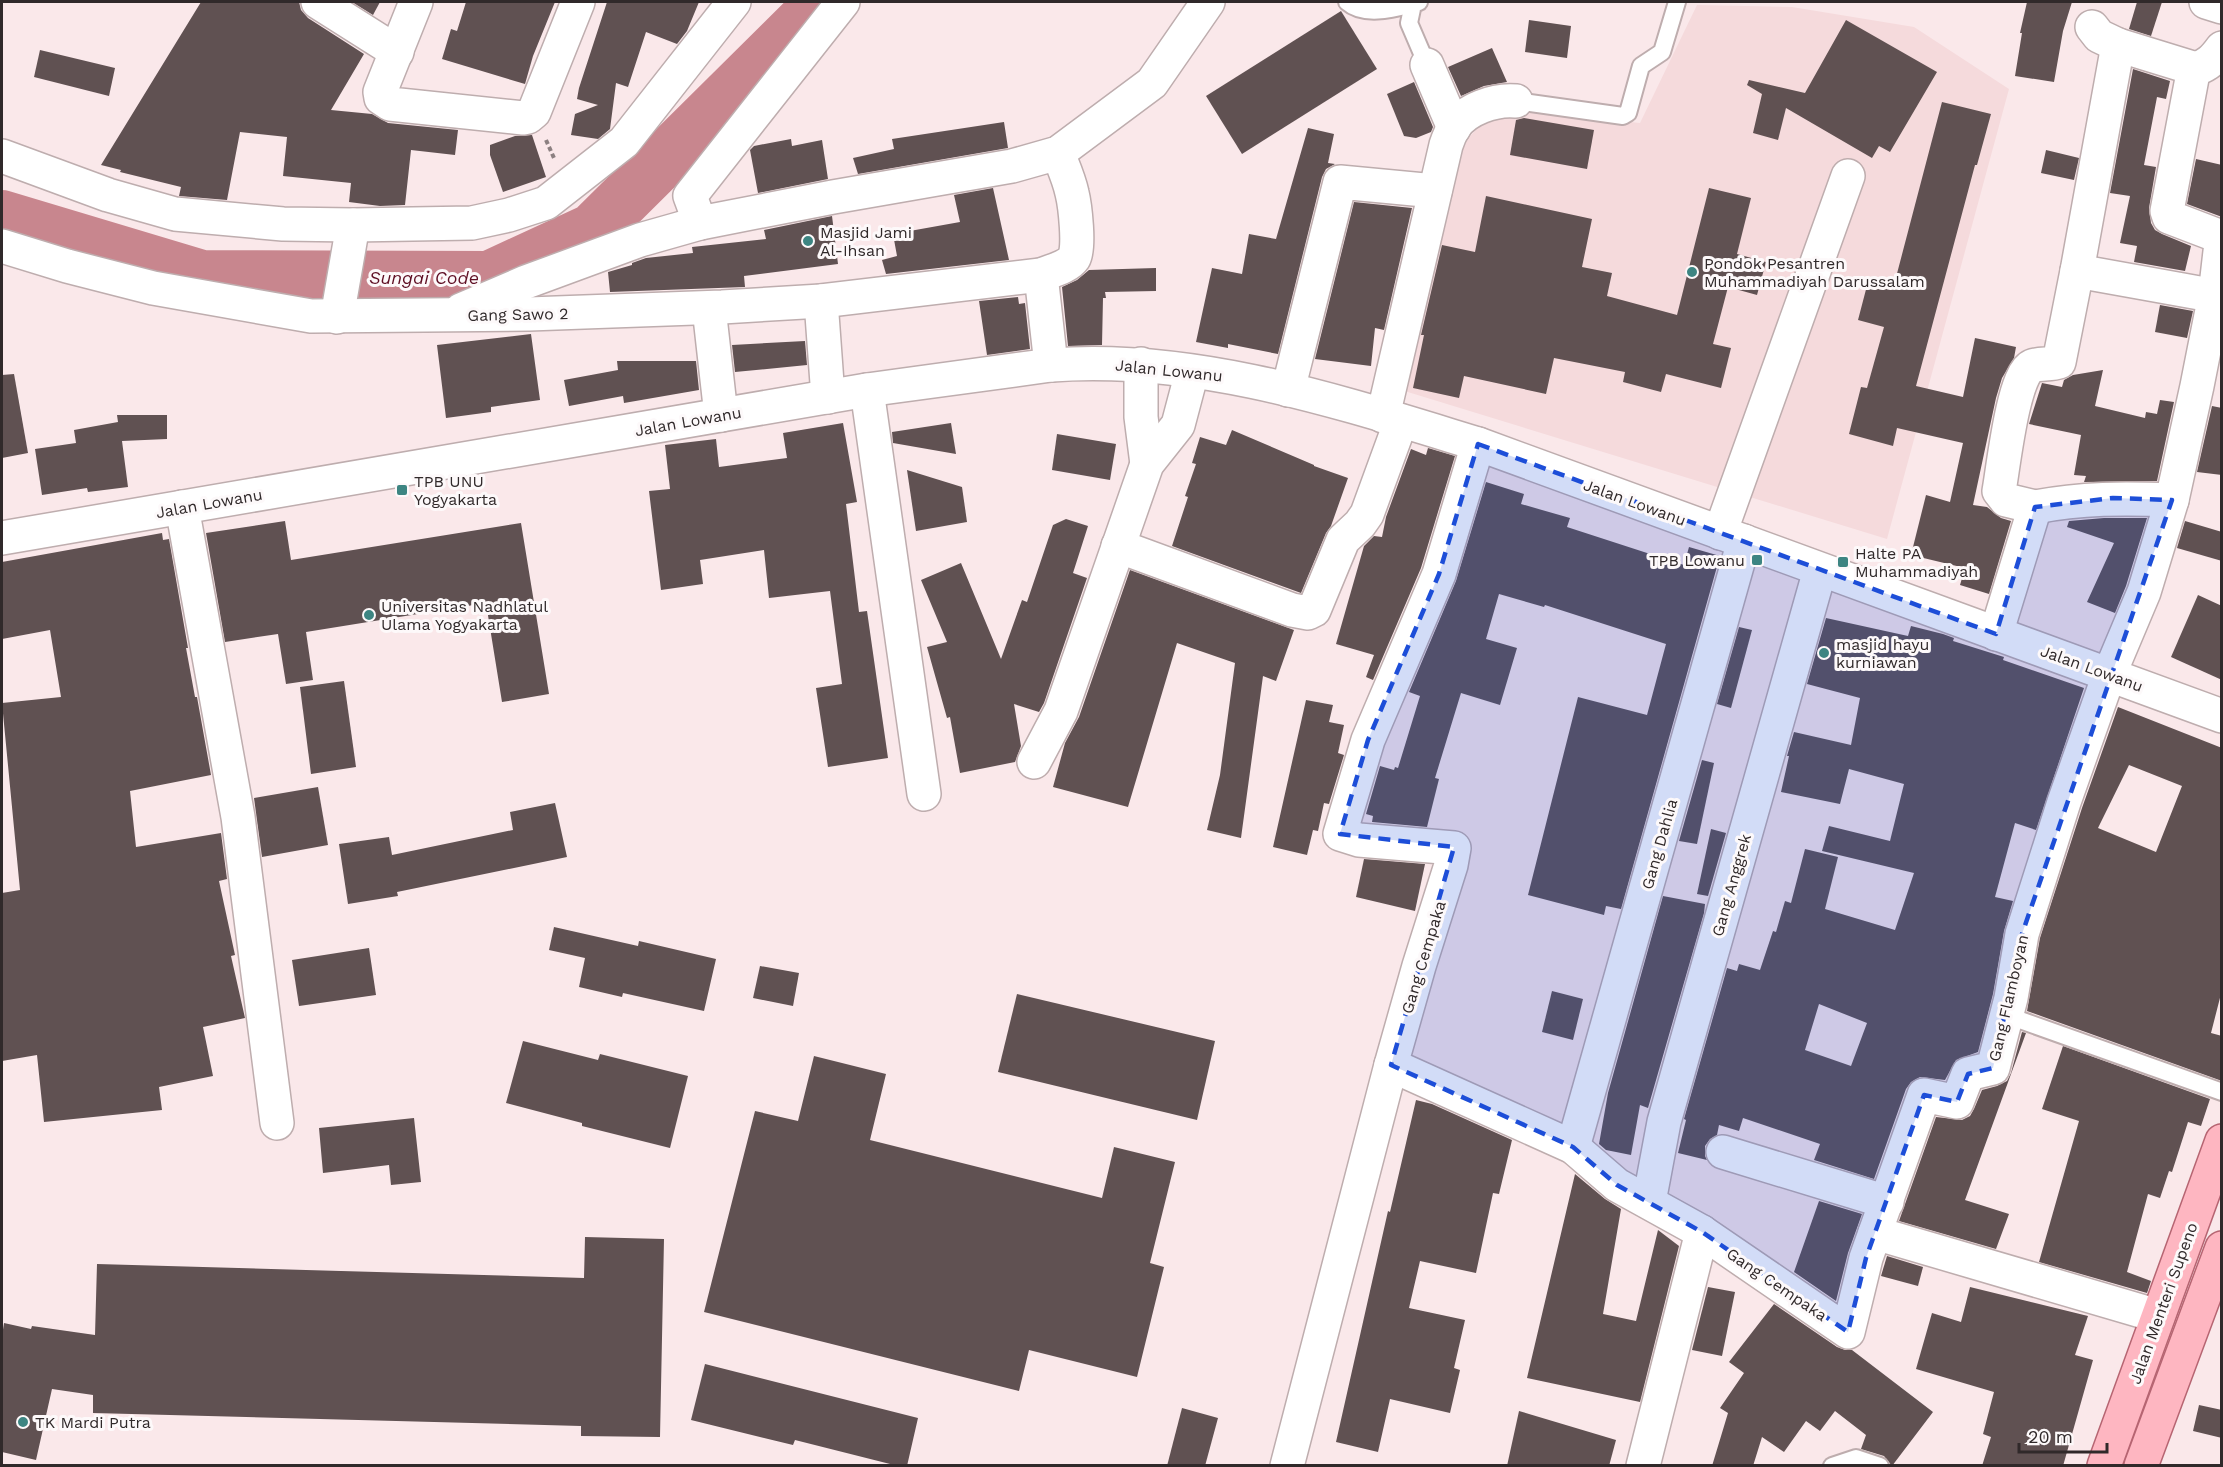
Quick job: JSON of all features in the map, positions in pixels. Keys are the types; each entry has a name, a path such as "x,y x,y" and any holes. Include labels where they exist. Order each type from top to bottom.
{"main road":[{"name":"Jalan Menteri Supeno","path":"2104,1466 2222,1141"},
{"path":"2141,1466 2222,1248"}],"street":[{"path":"318,2 397,52"},
{"path":"416,2 380,92 381,98 390,104 523,118 534,112 578,2"},
{"path":"2,156 108,195 175,214 351,233 472,223 509,215 546,203 624,142 734,2"},
{"path":"700,223 690,196 843,2"},
{"path":"448,315 526,282 640,240 700,223 1012,166 1058,153 1152,83 1208,2"},
{"path":"2206,2 2222,7"},
{"path":"2172,500 2113,498 2073,500 2035,507 2006,500 1999,491 2016,393 2022,376 2031,366 2059,363 2077,271 2105,36 2196,69 2214,60 2222,48"},
{"name":"Gang Flamboyan","path":"1848,1332 1866,1258 1924,1095 1957,1102 1968,1074 1993,1068 2022,934 2064,802 2109,675 2144,592 2172,500 2218,296 2221,243 2217,235 2169,218 2166,214 2196,69"},
{"path":"1430,72 1454,128"},
{"path":"1118,546 1292,610 1308,613 1314,610 1343,540 1367,514 1392,418 1434,191 1446,145 1454,128 1470,113 1486,105 1506,100 1516,101"},
{"name":"Gang Sawo 2","path":"2,246 67,266 153,288 311,316 339,307 448,315 708,308 821,301 1041,275 1068,264 1074,258 1076,251 1073,194 1058,153"},
{"name":"Gang Dahlia","path":"1573,1147 1732,537 1848,176"},
{"path":"1288,390 1340,182 1434,191"},
{"path":"339,307 351,233"},
{"path":"2077,271 2218,296"},
{"path":"1041,275 1051,365"},
{"path":"821,301 828,397"},
{"path":"708,308 721,415"},
{"path":"1141,364 1141,417 1147,464"},
{"name":"Jalan Lowanu","path":"2,538 867,390 1051,365 1141,364 1226,376 1288,390 1478,444 2222,716"},
{"path":"1034,762 1061,711 1147,464 1178,425 1192,372"},
{"path":"867,390 924,794"},
{"name":"Gang Cempaka","path":"1478,444 1439,574 1368,740 1340,834 1359,840 1454,848 1451,866 1391,1065 1573,1147 1617,1185 1702,1232 1848,1332"},
{"path":"182,507 237,817 277,1123"},
{"path":"1996,634 2035,507"},
{"name":"Gang Anggrek","path":"1648,1202 1664,1122 1820,570"},
{"path":"1287,1466 1391,1065"},
{"path":"1723,1152 1887,1202"},
{"path":"1643,1466 1702,1232"},
{"path":"1875,1233 2158,1316"}],"lane":[{"path":"1347,2 1369,10 1386,11 1416,3"},
{"path":"1516,101 1623,116 1629,113 1641,66 1662,52 1677,2"},
{"path":"1416,3 1409,23 1430,72"},
{"path":"2006,1015 2222,1092"},
{"path":"1832,1466 1856,1458 1881,1466"}],"path":[{"path":"534,112 567,187"}],"highlighted area":[{"path":"1478,444 1996,634 2035,507 2113,498 2172,500 2022,934 1993,1068 1968,1074 1957,1102 1924,1095 1866,1258 1848,1332 1702,1232 1617,1185 1573,1147 1391,1065 1454,847 1340,834 1368,740 1439,574"}],"shaded area":[{"name":"Pondok Pesantren Muhammadiyah Darussalam","path":"1697,5 1792,7 1914,27 2009,89 1887,539 1398,389 1453,155 1496,108 1640,123"}],"building":[{"path":"201,2 299,2 301,10 308,18 364,54 331,110 372,114 388,123 458,130 455,155 411,150 405,205 380,206 349,202 351,183 283,176 287,137 240,132 227,200 179,196 181,187 101,165"},
{"path":"352,2 380,2 373,15"},
{"path":"466,2 555,2 533,56 525,84 442,59 451,29 457,31"},
{"path":"607,2 699,2 687,31 677,44 646,32 628,87 616,83 610,129 598,139 571,135 575,114 598,105 577,99"},
{"path":"2027,2 2072,2 2063,31 2054,82 2015,76 2022,33 2020,33"},
{"path":"2137,2 2162,2 2151,36 2129,29"},
{"path":"1341,11 1377,69 1242,154 1206,96"},
{"path":"1529,20 1571,26 1567,58 1525,52"},
{"path":"1846,20 1937,72 1890,152 1879,146 1872,158 1786,108 1778,140 1753,133 1762,94 1747,85 1749,80 1805,93"},
{"path":"1492,48 1507,82 1484,86 1461,96 1448,67"},
{"path":"40,50 115,68 109,96 34,77"},
{"path":"2133,69 2170,81 2166,99 2157,97 2144,165 2156,167 2149,208 2151,223 2155,230 2191,246 2185,271 2134,262 2137,246 2120,243 2130,196 2110,193"},
{"path":"1414,82 1433,127 1431,132 1416,138 1404,136 1387,94"},
{"path":"1942,102 1991,114 1977,165 1975,165 1916,386 1963,397 1975,338 2016,347 2014,358 2002,378 1996,398 1973,505 1987,507 2001,518 2011,521 1989,594 1960,585 1965,568 1911,555 1926,495 1950,502 1963,443 1897,428 1893,446 1849,434 1861,387 1867,388 1884,327 1858,320 1869,278 1894,285"},
{"path":"1524,118 1594,130 1587,169 1510,155 1516,120"},
{"path":"1004,122 1008,148 858,174 853,158 894,149 892,139"},
{"path":"1308,128 1334,134 1328,163 1335,164 1326,169 1322,177 1278,354 1228,344 1228,348 1196,342 1212,268 1242,274 1249,234 1276,239"},
{"path":"532,135 546,177 503,192 490,155 490,145 515,136"},
{"path":"791,139 792,146 822,140 828,179 758,193 750,150 754,146"},
{"path":"2046,150 2079,158 2074,180 2041,173"},
{"path":"2196,159 2222,165 2222,217 2187,204"},
{"path":"993,188 1009,260 886,274 882,260 897,256 893,234 960,222 954,195"},
{"path":"1709,188 1751,198 1737,254 1766,262 1757,295 1728,287 1713,344 1731,348 1721,388 1666,374 1661,392 1623,382 1625,372 1554,358 1546,394 1464,376 1459,398 1413,388 1424,335 1421,335 1442,245 1475,252 1486,196 1592,219 1582,267 1612,273 1607,296 1677,315"},
{"path":"1354,202 1412,208 1384,330 1375,328 1371,366 1315,359"},
{"path":"832,216 838,264 744,276 745,287 610,292 608,272 646,258 693,253 692,247 766,239 764,230"},
{"path":"1156,268 1156,291 1105,292 1102,345 1068,346 1062,287 1077,280 1089,270"},
{"path":"1018,297 1019,304 1025,303 1030,349 987,355 979,301"},
{"path":"2160,305 2193,311 2187,338 2155,332"},
{"path":"531,334 540,400 491,407 491,412 446,418 437,345"},
{"path":"805,341 807,365 735,372 732,345"},
{"path":"617,361 696,361 699,390 624,403 623,396 569,406 564,380 618,370"},
{"path":"2103,370 2095,406 2145,418 2146,412 2157,414 2160,400 2174,402 2157,481 2084,482 2086,476 2074,475 2081,435 2029,424 2042,383 2062,387 2064,380 2073,375"},
{"path":"14,374 28,453 2,458 2,375"},
{"path":"2212,406 2222,408 2222,475 2197,472"},
{"path":"117,415 167,415 167,439 122,441 128,487 88,492 87,488 42,495 35,449 76,443 74,430 118,422"},
{"path":"843,423 857,502 846,504 859,612 867,611 888,758 828,767 816,688 842,684 830,591 769,598 764,550 700,560 703,584 661,590 649,491 670,489 665,445 716,439 719,467 787,458 783,433"},
{"path":"951,423 956,454 893,443 892,432"},
{"path":"1232,430 1314,466 1348,478 1331,526 1301,593 1172,546 1188,497 1185,496 1196,464 1192,463 1200,437 1226,445"},
{"path":"1057,434 1116,444 1110,480 1052,470"},
{"path":"1428,448 1455,456 1421,568 1373,680 1366,677 1374,655 1336,644 1364,546 1374,536 1382,537 1386,517 1411,449 1426,455"},
{"path":"907,470 962,487 967,522 916,531"},
{"path":"1486,482 1524,494 1521,504 1570,518 1567,527 1684,565 1689,547 1720,556 1621,909 1606,906 1604,915 1528,895 1578,697 1647,715 1666,644 1545,605 1544,607 1499,594 1486,639 1517,648 1500,705 1461,693 1435,778 1439,779 1427,827 1372,822 1373,816 1366,814 1380,766 1394,770 1395,767 1398,768 1420,696 1409,692 1456,581"},
{"path":"2147,518 2126,586 2115,613 2087,602 2114,543 2067,527 2069,521"},
{"path":"1066,519 1088,526 1073,573 1087,578 1044,703 1039,712 1014,704 1021,746 1015,762 960,773 950,717 947,718 927,647 947,642 921,580 961,563 1001,659 1022,600 1027,602 1053,525"},
{"name":"Universitas Nadhlatul Ulama Yogyakarta","path":"285,521 291,560 521,523 549,694 502,702 486,603 306,632 313,680 286,684 278,634 225,642 206,533"},
{"path":"2185,521 2222,532 2222,561 2177,548"},
{"path":"162,533 163,540 169,539 188,648 186,648 211,775 130,791 136,847 221,833 227,879 219,881 235,955 231,956 245,1018 203,1027 213,1076 159,1087 162,1110 44,1122 37,1055 2,1061 2,893 20,890 2,703 61,697 50,630 2,639 2,562"},
{"path":"1130,570 1294,630 1276,681 1263,676 1241,838 1207,830 1220,775 1235,663 1177,643 1128,807 1053,787 1065,743 1079,717"},
{"path":"2198,595 2222,606 2222,680 2171,657"},
{"path":"1826,618 1908,636 1911,626 1943,634 1954,638 1953,641 2004,657 2003,660 2084,688 2036,830 2015,823 1995,897 2013,901 2004,931 1993,994 1978,1052 1956,1060 1945,1080 1920,1077 1911,1082 1906,1089 1874,1179 1814,1160 1820,1144 1743,1118 1739,1131 1719,1125 1717,1135 1705,1146 1707,1160 1678,1153 1686,1120 1684,1119 1727,968 1737,971 1739,964 1760,970 1773,931 1776,932 1785,901 1791,903 1805,849 1838,857 1825,909 1895,930 1914,873 1822,851 1829,826 1890,841 1904,784 1849,769 1840,804 1781,792 1794,732 1851,745 1860,698 1807,684","holes":["1819,1004 1867,1023 1851,1066 1805,1050"]},
{"path":"1739,627 1752,630 1731,708 1717,704"},
{"path":"344,681 356,767 311,774 300,687"},
{"path":"1306,700 1333,705 1329,722 1344,725 1338,753 1344,755 1329,804 1324,803 1318,831 1313,830 1307,855 1273,847"},
{"path":"2118,707 2222,748 2222,990 2211,1033 2222,1036 2222,1081 2027,1011 2040,938","holes":["2129,765 2182,786 2156,852 2098,828"]},
{"path":"1702,760 1714,763 1697,844 1679,841"},
{"path":"318,787 328,845 262,857 254,798"},
{"path":"555,803 567,857 397,892 398,896 348,904 339,844 389,837 392,855 513,830 510,812"},
{"path":"1711,829 1726,833 1708,896 1697,894"},
{"path":"1364,859 1425,864 1415,911 1356,897"},
{"path":"1663,896 1705,904 1704,913 1648,1108 1640,1105 1631,1155 1606,1150 1599,1144 1608,1093"},
{"path":"554,927 638,946 639,941 716,959 704,1011 623,993 622,997 579,987 585,958 549,950"},
{"path":"369,948 376,995 299,1006 292,960"},
{"path":"760,966 799,973 793,1006 753,998"},
{"path":"1552,991 1583,999 1573,1040 1542,1032"},
{"path":"1017,994 1215,1041 1197,1120 998,1072"},
{"path":"2022,1032 2026,1033 1965,1200 2009,1214 1996,1249 1899,1221 1936,1117 1962,1120 1970,1116 1982,1090 2007,1081"},
{"path":"523,1041 598,1060 600,1054 688,1076 670,1148 582,1126 582,1123 506,1103"},
{"path":"2063,1046 2210,1099 2201,1126 2188,1122 2172,1172 2169,1171 2160,1198 2148,1194 2127,1272 2151,1281 2147,1293 2039,1262 2079,1121 2042,1109"},
{"path":"814,1056 886,1074 870,1140 1102,1198 1114,1147 1175,1162 1150,1263 1164,1267 1137,1377 1029,1350 1019,1391 704,1312 755,1111 798,1121"},
{"path":"1416,1100 1432,1104 1512,1140 1499,1194 1493,1193 1476,1273 1420,1261 1409,1308 1465,1320 1454,1368 1460,1370 1450,1413 1390,1399 1378,1452 1336,1442 1388,1211 1390,1212"},
{"path":"414,1118 421,1182 391,1185 389,1165 323,1173 319,1128"},
{"path":"1575,1174 1621,1209 1603,1314 1636,1321 1658,1230 1679,1246 1640,1402 1527,1378"},
{"path":"1819,1201 1862,1214 1848,1253 1836,1301 1794,1272"},
{"path":"585,1237 664,1239 660,1437 581,1436 581,1426 93,1413 93,1395 52,1389 36,1460 2,1452 4,1323 31,1329 32,1326 95,1335 97,1264 584,1278"},
{"path":"1887,1256 1923,1267 1918,1286 1881,1276"},
{"path":"1708,1287 1735,1292 1722,1356 1692,1350"},
{"path":"1970,1287 2088,1316 2075,1355 2093,1360 2063,1466 1982,1466 1991,1437 1983,1434 1994,1392 1916,1369 1932,1313 1961,1322"},
{"path":"1774,1304 1837,1347 1852,1350 1933,1412 1892,1466 1884,1456 1861,1449 1866,1435 1835,1411 1820,1431 1806,1421 1784,1452 1762,1437 1753,1466 1712,1466 1728,1413 1720,1408 1744,1373 1729,1362"},
{"path":"705,1364 918,1418 907,1466 898,1466 795,1440 793,1445 691,1420"},
{"path":"2199,1405 2222,1410 2222,1438 2193,1431"},
{"path":"1182,1408 1218,1418 1205,1466 1167,1466"},
{"path":"1519,1411 1616,1440 1609,1466 1507,1466"}],"waterway":[{"name":"Sungai Code","path":"2,217 202,277 489,278 593,230 823,2"}],"place":[{"name":"Masjid Jami Al-Ihsan","path":"808,241"},
{"name":"Pondok Pesantren Muhammadiyah Darussalam","path":"1692,272"},
{"name":"TPB UNU Yogyakarta","path":"402,490"},
{"name":"TPB Lowanu","path":"1757,560"},
{"name":"Halte PA Muhammadiyah","path":"1843,562"},
{"name":"Universitas Nadhlatul Ulama Yogyakarta","path":"369,615"},
{"name":"masjid hayu kurniawan","path":"1824,653"},
{"name":"TK Mardi Putra","path":"23,1422"}]}
